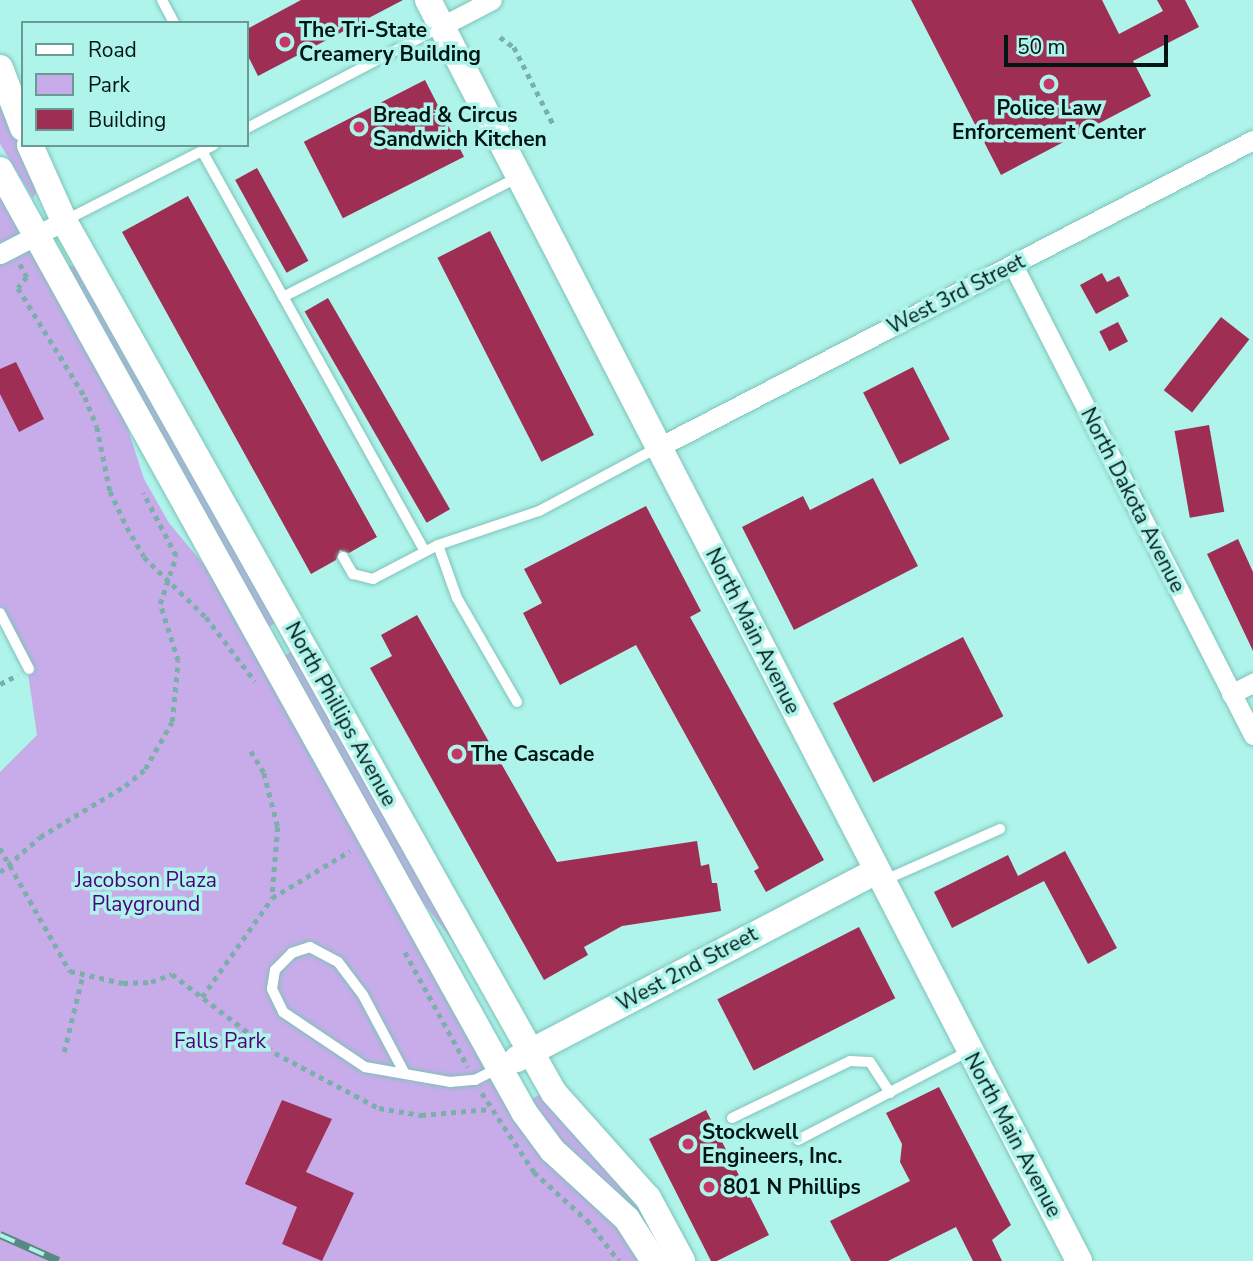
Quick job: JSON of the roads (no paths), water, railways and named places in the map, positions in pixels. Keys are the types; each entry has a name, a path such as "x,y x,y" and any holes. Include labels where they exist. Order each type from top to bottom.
{"street":[{"name":"North Main Avenue","path":"428,0 878,877 1079,1261"},
{"path":"442,26 492,0"},
{"path":"0,68 21,123"},
{"name":"West 3rd Street","path":"659,447 1253,140"},
{"name":"North Phillips Avenue","path":"31,147 64,221 530,1052 568,1114 648,1198 682,1261"},
{"name":"North Phillips Avenue","path":"0,170 15,246 499,1068 542,1139 618,1208 654,1261"},
{"path":"15,246 64,221"},
{"name":"North Dakota Avenue","path":"1013,265 1253,736"},
{"path":"1231,694 1253,683"},
{"name":"West 2nd Street","path":"499,1068 878,877"}],"lane":[{"path":"162,0 173,21"},
{"path":"248,127 442,26"},
{"path":"64,221 210,147"},
{"path":"202,151 425,551"},
{"path":"283,298 520,177"},
{"path":"342,557 363,580 438,545 539,511 659,447"},
{"path":"438,545 457,598 517,702"},
{"path":"0,613 29,669"},
{"path":"878,877 1000,829"},
{"path":"405,1074 363,995 338,962 310,947 292,953 275,970 272,989 283,1012 365,1067 450,1082 475,1080 499,1068"},
{"path":"798,1140 969,1051"},
{"path":"732,1118 850,1062 870,1062 890,1093"}],"railway":[{"path":"0,1235 59,1261"}],"place":[{"name":"The Tri-State Creamery Building","path":"285,42"},
{"name":"Police Law Enforcement Center","path":"1049,84"},
{"name":"Bread & Circus Sandwich Kitchen","path":"359,127"},
{"name":"The Cascade","path":"457,754"},
{"name":"Stockwell Engineers, Inc.","path":"688,1144"},
{"name":"801 N Phillips","path":"709,1187"}],"park label":[{"name":"Jacobson Plaza Playground","path":"146,892"},
{"name":"Falls Park","path":"220,1041"}]}
